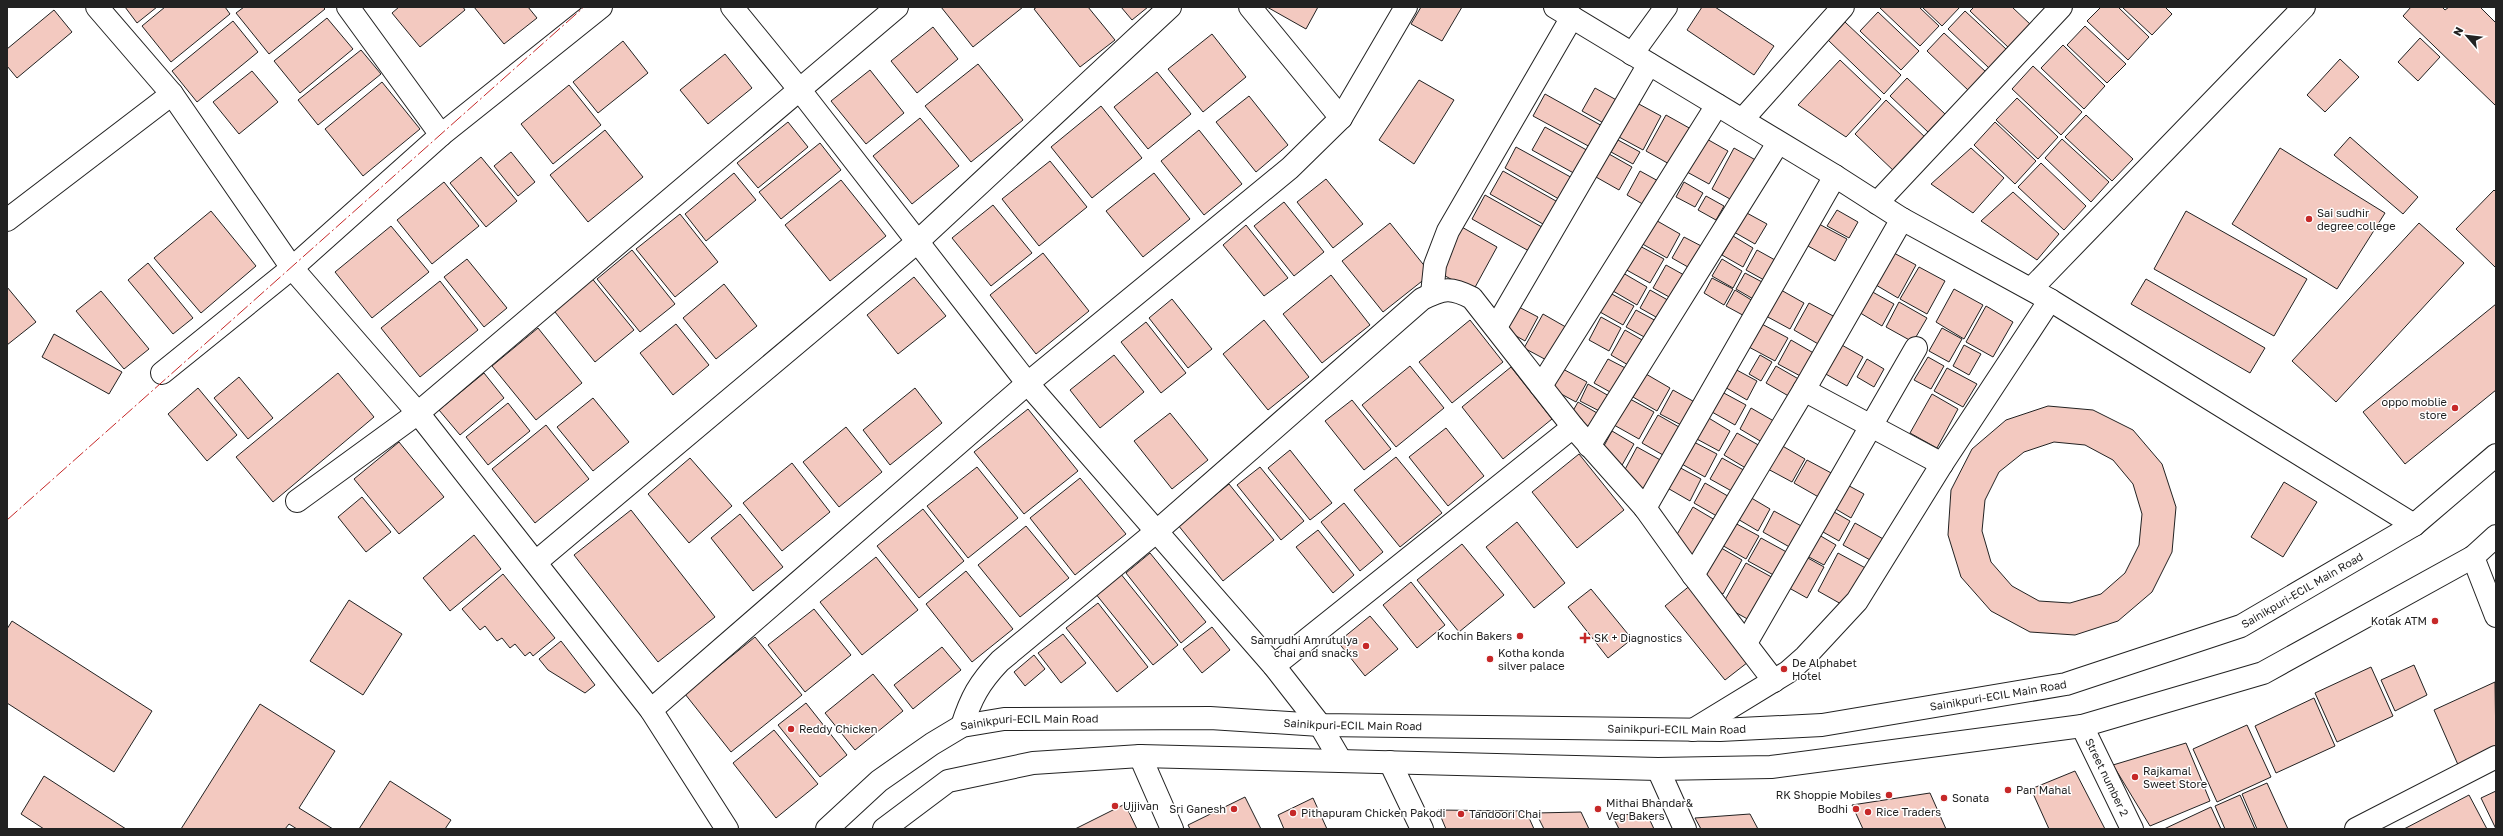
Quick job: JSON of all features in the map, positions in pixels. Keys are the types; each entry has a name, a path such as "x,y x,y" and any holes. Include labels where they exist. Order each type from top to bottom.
{"street":[{"path":"97,7 172,94 292,268 418,413 651,710 727,829"},
{"path":"348,7 441,135"},
{"path":"162,373 292,268 441,135 601,7"},
{"path":"732,7 799,89 916,243 1028,383 1274,666 1320,725 1342,761"},
{"path":"297,501 418,413 897,7"},
{"path":"536,562 916,243 1170,7"},
{"path":"1250,7 1341,118"},
{"path":"651,710 1028,383 1290,168 1341,118 1406,7"},
{"path":"1496,327 1641,59 1666,7"},
{"path":"1742,120 1842,7"},
{"path":"1877,203 2061,7"},
{"path":"1693,730 1788,672 1805,657 1857,601 1942,464 2041,294 2304,7"},
{"path":"1432,294 1435,265 1448,231 1564,12 1742,120 1778,144 1835,176 1902,219 2041,294 2414,525"},
{"path":"8,219 172,94"},
{"path":"1541,386 1717,105"},
{"path":"1589,446 1778,144"},
{"path":"1645,508 1835,176"},
{"path":"1693,575 1804,390 1902,219"},
{"path":"962,726 970,699 983,679 996,666 1157,532 1422,299 1447,289 1459,291 1472,298 1573,427 1645,508 1693,575 1774,681"},
{"path":"1746,643 1916,348"},
{"path":"1804,390 1942,464"},
{"path":"1274,666 1573,427"},
{"name":"Sainikpuri-ECIL Main Road","path":"827,829 879,781 962,726 1004,719 1129,717 1210,718 1320,725 1693,730 1822,725 2066,684 2241,626 2414,525 2496,455"},
{"path":"884,829 948,781 1033,763 1140,756 1658,769 1771,767 2082,726 2263,673 2473,557 2496,536"},
{"path":"2473,557 2496,616"},
{"name":"Street number 2","path":"2082,726 2132,829"},
{"path":"1140,756 1172,829"},
{"path":"2356,829 2496,756"},
{"path":"1390,762 1422,829"},
{"path":"1658,769 1686,829"}],"building":[{"path":"125,7 157,7 137,23"},
{"path":"165,7 225,7 230,14 171,62 142,26"},
{"path":"244,7 323,7 325,9 269,54 236,13"},
{"path":"399,7 463,7 465,10 420,47 392,13"},
{"path":"474,7 528,7 537,18 504,44"},
{"path":"941,7 1023,7 973,47"},
{"path":"1037,7 1088,7 1115,40 1080,67 1034,9"},
{"path":"1121,7 1148,7 1132,20"},
{"path":"1267,7 1318,7 1306,29"},
{"path":"1421,7 1462,7 1442,41 1411,24"},
{"path":"1702,7 1715,7 1774,46 1754,75 1687,30"},
{"path":"1879,7 1919,7 1939,26 1920,46"},
{"path":"1922,7 1960,7 1942,26"},
{"path":"1974,7 2012,7 2031,25 2009,48 1970,11"},
{"path":"2101,7 2118,7 2149,37 2128,60 2087,21"},
{"path":"2122,7 2165,7 2172,14 2152,35"},
{"path":"2411,7 2442,7 2445,10 2449,7 2480,7 2496,23 2496,106 2403,16"},
{"path":"54,10 72,32 17,78 7,66 7,49"},
{"path":"1965,11 2006,49 1989,68 1948,29"},
{"path":"1878,12 1919,51 1901,70 1860,31"},
{"path":"327,18 353,49 300,93 274,61"},
{"path":"233,21 258,52 197,102 172,71"},
{"path":"1845,22 1901,75 1884,94 1828,40"},
{"path":"2085,26 2126,64 2107,83 2067,45"},
{"path":"933,27 958,59 917,93 891,61"},
{"path":"1944,33 1986,72 1969,91 1927,51"},
{"path":"1212,34 1246,77 1203,112 1168,69"},
{"path":"2420,38 2440,57 2418,81 2398,62"},
{"path":"623,41 648,73 598,113 573,82"},
{"path":"2063,45 2105,86 2084,109 2041,68"},
{"path":"361,50 381,74 318,125 298,100"},
{"path":"725,54 752,88 708,124 680,90"},
{"path":"2340,59 2359,77 2325,112 2307,95"},
{"path":"1840,60 1881,99 1846,137 1798,105"},
{"path":"978,64 1023,120 971,162 925,106"},
{"path":"2033,66 2082,112 2061,135 2012,89"},
{"path":"870,70 904,113 866,144 831,101"},
{"path":"252,71 278,102 239,134 213,102"},
{"path":"1157,72 1191,114 1148,149 1114,107"},
{"path":"1907,78 1945,114 1928,132 1890,96"},
{"path":"1419,80 1454,100 1414,164 1379,140"},
{"path":"382,82 420,129 363,176 325,129"},
{"path":"569,85 601,125 553,164 521,124"},
{"path":"1595,88 1620,102 1607,125 1582,111"},
{"path":"1545,94 1604,127 1592,148 1533,116"},
{"path":"1249,96 1288,145 1256,172 1216,122"},
{"path":"2017,98 2058,137 2038,159 1996,120"},
{"path":"1886,100 1927,139 1896,173 1855,134"},
{"path":"1637,103 1661,116 1643,150 1619,137"},
{"path":"1101,106 1142,158 1092,198 1051,147"},
{"path":"1666,115 1691,129 1671,165 1646,151"},
{"path":"2086,115 2133,159 2112,181 2065,137"},
{"path":"920,118 959,166 912,204 873,156"},
{"path":"788,122 808,147 758,188 737,163"},
{"path":"1995,122 2036,161 2015,184 1974,145"},
{"path":"1545,127 1592,153 1579,176 1532,150"},
{"path":"605,130 643,177 588,222 550,175"},
{"path":"1199,130 1242,184 1204,215 1161,161"},
{"path":"2350,137 2418,197 2403,214 2334,155"},
{"path":"1705,138 1728,151 1709,184 1687,172"},
{"path":"2062,139 2109,182 2091,202 2045,158"},
{"path":"1618,140 1640,152 1633,164 1611,152"},
{"path":"820,143 841,170 781,219 759,192"},
{"path":"1516,147 1576,180 1564,202 1505,168"},
{"path":"1734,148 1761,163 1739,204 1712,189"},
{"path":"1971,148 2004,178 1973,213 1931,184"},
{"name":"Sai sudhir degree college","path":"2280,148 2385,213 2337,289 2232,224"},
{"path":"511,152 535,182 518,196 494,166"},
{"path":"1609,154 1632,167 1619,190 1596,177"},
{"path":"481,157 517,201 486,227 450,183"},
{"path":"1050,161 1087,207 1039,246 1002,199"},
{"path":"2041,163 2086,206 2064,230 2018,187"},
{"path":"1503,171 1563,205 1550,228 1490,194"},
{"path":"1640,171 1660,182 1646,206 1627,195"},
{"path":"734,173 756,200 706,241 685,214"},
{"path":"1154,173 1190,219 1143,257 1106,211"},
{"path":"1326,179 1363,224 1333,248 1297,202"},
{"path":"841,180 886,236 830,281 785,225"},
{"path":"444,182 479,226 432,264 397,220"},
{"path":"1684,182 1703,193 1695,207 1676,197"},
{"path":"2494,190 2496,192 2496,268 2456,229"},
{"path":"2013,192 2059,234 2037,260 1981,221"},
{"path":"1485,195 1549,231 1536,255 1472,219"},
{"path":"1706,196 1724,206 1716,220 1698,210"},
{"path":"1284,202 1324,252 1294,276 1254,226"},
{"path":"993,205 1032,253 991,286 952,238"},
{"path":"1837,210 1858,222 1849,238 1827,226"},
{"path":"211,211 256,266 201,313 154,258"},
{"path":"2186,211 2307,279 2274,336 2154,269"},
{"path":"1745,212 1767,224 1755,244 1734,232"},
{"path":"680,214 718,262 675,297 636,249"},
{"path":"1652,218 1680,234 1667,258 1639,242"},
{"path":"1390,223 1431,274 1383,312 1342,261"},
{"path":"2419,223 2464,263 2336,402 2292,361"},
{"path":"1819,224 1847,239 1835,261 1808,246"},
{"path":"1246,225 1288,278 1264,296 1223,245"},
{"path":"391,226 429,272 372,318 335,272"},
{"path":"1460,226 1497,247 1473,291 1436,271"},
{"path":"1733,236 1753,248 1743,267 1722,255"},
{"path":"1684,237 1707,249 1695,271 1672,258"},
{"path":"1636,244 1664,259 1650,283 1623,268"},
{"path":"632,250 675,304 640,332 597,279"},
{"path":"1757,250 1775,260 1764,280 1746,270"},
{"path":"1043,253 1089,311 1036,354 990,295"},
{"path":"1894,253 1916,265 1898,298 1876,285"},
{"path":"467,259 507,308 484,327 444,277"},
{"path":"1722,259 1742,271 1733,288 1712,276"},
{"path":"148,263 193,318 173,334 128,280"},
{"path":"1666,265 1684,275 1671,298 1653,288"},
{"path":"1919,267 1945,281 1927,314 1900,299"},
{"path":"1623,273 1647,287 1637,305 1613,291"},
{"path":"1745,273 1764,283 1755,300 1736,289"},
{"path":"1331,275 1370,325 1322,363 1283,314"},
{"path":"590,276 634,330 595,362 551,307"},
{"path":"914,277 946,316 898,354 867,315"},
{"path":"1712,278 1733,289 1724,305 1704,293"},
{"path":"2146,279 2265,348 2250,373 2131,304"},
{"path":"440,281 478,330 420,377 381,328"},
{"path":"724,284 757,326 716,359 683,318"},
{"path":"7,287 36,322 7,345"},
{"path":"1954,289 1983,305 1964,339 1936,322"},
{"path":"1650,290 1673,303 1663,321 1640,308"},
{"path":"1735,290 1758,304 1750,319 1726,306"},
{"path":"1781,290 1804,303 1790,329 1766,316"},
{"path":"1869,290 1894,304 1882,326 1857,311"},
{"path":"101,291 149,349 124,369 76,311"},
{"path":"1610,293 1634,306 1623,325 1600,312"},
{"path":"1172,299 1212,349 1188,368 1149,318"},
{"path":"1899,302 1927,318 1913,342 1886,327"},
{"path":"1809,303 1835,317 1820,345 1794,330"},
{"path":"2496,304 2496,390 2405,464 2363,412"},
{"path":"1515,305 1538,317 1525,341 1502,328"},
{"path":"1986,306 2013,322 1993,357 1966,342"},
{"path":"1636,310 1658,322 1648,339 1626,327"},
{"path":"1543,314 1571,330 1552,363 1524,348"},
{"path":"1601,317 1621,328 1609,351 1589,340"},
{"path":"1264,320 1309,377 1268,410 1223,354"},
{"path":"1470,320 1503,362 1452,403 1419,362"},
{"path":"1146,322 1186,373 1161,393 1121,342"},
{"path":"1760,323 1788,338 1775,361 1747,346"},
{"path":"676,324 709,365 673,395 640,353"},
{"path":"538,328 582,383 536,420 492,366"},
{"path":"1942,328 1962,339 1949,362 1929,351"},
{"path":"1625,330 1649,344 1635,369 1611,355"},
{"path":"54,334 122,372 109,394 42,357"},
{"path":"1791,340 1817,355 1804,378 1778,364"},
{"path":"1840,344 1863,357 1847,386 1824,373"},
{"path":"1964,345 1981,354 1969,375 1953,366"},
{"path":"1114,355 1144,392 1100,428 1070,390"},
{"path":"1760,355 1772,362 1761,381 1749,374"},
{"path":"1928,357 1944,366 1931,389 1914,380"},
{"path":"1608,359 1633,372 1619,397 1594,383"},
{"path":"1867,359 1884,369 1874,387 1857,377"},
{"path":"1410,366 1444,408 1396,447 1362,405"},
{"path":"1776,366 1802,381 1792,398 1766,383"},
{"path":"1511,367 1552,419 1503,459 1462,407"},
{"path":"1561,368 1587,382 1576,402 1550,388"},
{"path":"1733,368 1757,381 1747,400 1723,386"},
{"path":"1947,368 1977,384 1963,407 1934,391"},
{"path":"338,373 374,417 273,502 236,457"},
{"path":"484,373 504,398 460,435 439,410"},
{"path":"1646,374 1670,388 1657,411 1633,397"},
{"path":"239,377 273,418 248,439 214,398"},
{"path":"1588,384 1616,400 1607,415 1580,401"},
{"path":"198,388 237,435 207,461 168,414"},
{"path":"915,388 942,423 890,465 863,430"},
{"path":"1673,390 1700,405 1687,428 1660,414"},
{"path":"1722,392 1746,405 1735,425 1712,412"},
{"path":"1932,394 1958,409 1937,448 1910,433"},
{"path":"593,398 629,442 593,471 557,427"},
{"path":"1630,399 1654,412 1639,439 1614,425"},
{"path":"1352,400 1391,449 1364,470 1325,421"},
{"path":"1578,402 1604,417 1596,431 1570,416"},
{"path":"508,403 530,431 488,465 466,437"},
{"path":"2048,406 2093,410 2133,430 2162,464 2176,507 2172,552 2152,592 2118,621 2075,635 2030,632 1991,611 1961,577 1948,535 1951,490 1972,449 2006,420","holes":["2054,442 2085,445 2113,460 2133,484 2142,514 2139,545 2125,573 2101,594 2070,603 2039,601 2012,586 1991,562 1982,531 1985,500 1999,472 2024,452"]},
{"path":"1751,408 1779,424 1767,445 1740,429"},
{"path":"1028,409 1078,471 1024,514 974,452"},
{"path":"1170,413 1208,460 1172,489 1134,441"},
{"path":"1658,415 1686,431 1670,459 1642,443"},
{"path":"1707,417 1730,431 1719,451 1695,438"},
{"path":"546,425 589,479 535,523 492,469"},
{"path":"846,427 882,472 839,507 803,462"},
{"path":"1446,428 1484,476 1448,506 1409,457"},
{"path":"1612,431 1634,444 1621,467 1599,455"},
{"path":"1737,433 1762,447 1749,470 1724,455"},
{"path":"1692,441 1717,454 1705,477 1680,463"},
{"path":"399,442 444,497 399,534 354,479"},
{"path":"1779,444 1805,459 1792,482 1766,468"},
{"path":"1637,447 1664,462 1647,492 1621,477"},
{"path":"1290,450 1332,503 1310,520 1268,468"},
{"path":"1579,454 1624,510 1577,548 1532,492"},
{"path":"1396,457 1442,513 1400,547 1354,490"},
{"path":"690,458 732,506 689,543 648,494"},
{"path":"1722,458 1749,473 1737,494 1710,479"},
{"path":"1807,460 1835,475 1822,499 1794,483"},
{"path":"792,463 830,512 782,551 743,503"},
{"path":"1675,465 1701,479 1690,501 1664,486"},
{"path":"977,467 1018,518 968,558 927,506"},
{"path":"1260,467 1304,521 1281,540 1237,485"},
{"path":"1080,478 1126,534 1075,575 1030,518"},
{"path":"1842,482 1864,494 1851,518 1829,505"},
{"path":"2284,482 2317,502 2283,557 2251,537"},
{"path":"1705,483 1733,499 1722,519 1694,503"},
{"path":"1229,484 1274,540 1223,581 1178,525"},
{"path":"1748,496 1770,509 1758,531 1736,518"},
{"path":"362,497 391,532 366,552 338,517"},
{"path":"1344,503 1383,552 1360,571 1321,522"},
{"path":"1693,507 1720,523 1700,558 1672,543"},
{"path":"1827,508 1850,521 1839,541 1816,528"},
{"path":"923,509 964,561 919,598 877,546"},
{"path":"631,510 715,617 658,662 574,555"},
{"path":"1774,511 1805,528 1793,549 1763,532"},
{"path":"740,514 783,567 753,591 711,538"},
{"path":"1517,522 1565,583 1534,608 1486,547"},
{"path":"1733,522 1759,536 1746,559 1720,544"},
{"path":"1855,523 1885,540 1872,561 1843,545"},
{"path":"1026,526 1069,578 1020,617 978,565"},
{"path":"1318,530 1354,575 1333,593 1296,547"},
{"path":"474,535 501,569 450,611 423,578"},
{"path":"1819,535 1836,545 1824,565 1807,556"},
{"path":"1761,538 1792,555 1779,578 1748,561"},
{"path":"1462,544 1504,595 1459,632 1417,580"},
{"path":"1716,545 1742,560 1723,594 1697,579"},
{"path":"1150,553 1206,622 1181,643 1126,573"},
{"path":"1799,553 1824,567 1807,598 1782,584"},
{"path":"1838,553 1871,571 1850,609 1818,591"},
{"path":"876,557 918,610 862,655 820,602"},
{"path":"1746,563 1777,580 1753,622 1722,605"},
{"path":"966,571 1013,629 972,662 926,604"},
{"path":"1120,573 1178,645 1153,665 1095,593"},
{"path":"503,574 555,638 533,656 530,652 525,656 515,644 510,648 502,638 497,641 485,626 480,630 462,609"},
{"path":"1411,582 1445,625 1417,648 1383,605"},
{"path":"1692,584 1752,659 1725,680 1665,606"},
{"path":"1591,589 1632,639 1608,658 1568,607"},
{"path":"349,600 402,634 363,695 310,661"},
{"path":"1098,603 1148,667 1117,692 1066,628"},
{"path":"814,609 851,655 805,692 768,645"},
{"path":"1370,616 1398,649 1365,676 1338,642"},
{"path":"12,621 152,711 114,772 7,703 7,629"},
{"path":"1212,627 1230,650 1202,673 1183,649"},
{"path":"1063,634 1086,663 1061,683 1038,653"},
{"path":"755,637 802,695 731,752 685,694"},
{"path":"561,641 595,685 585,693 548,670 539,659"},
{"path":"942,647 961,670 913,709 894,685"},
{"path":"1034,655 1045,669 1025,686 1014,672"},
{"path":"2414,665 2427,695 2395,711 2381,680"},
{"path":"2371,667 2393,716 2337,742 2315,693"},
{"path":"873,674 903,711 855,750 825,713"},
{"path":"2495,682 2496,750 2459,767 2434,710"},
{"path":"2314,698 2335,746 2276,773 2255,726"},
{"path":"806,703 847,755 820,777 778,725"},
{"path":"260,704 335,751 299,808 333,829 297,829 289,824 285,829 181,829"},
{"path":"2247,725 2271,777 2217,802 2193,749"},
{"path":"774,730 818,784 776,818 733,763"},
{"path":"2186,743 2210,801 2150,826 2113,765"},
{"path":"2075,771 2105,829 2049,829 2031,789"},
{"path":"44,776 126,829 44,829 21,814"},
{"path":"390,781 451,820 445,829 359,829"},
{"path":"2267,783 2288,829 2257,829 2242,794"},
{"path":"2496,791 2496,829 2481,798"},
{"path":"1930,793 1946,829 1863,829 1852,805"},
{"path":"2240,795 2255,829 2225,829 2215,806"},
{"path":"2469,795 2487,829 2404,829"},
{"path":"1245,797 1261,829 1190,829 1188,825"},
{"path":"1313,798 1327,829 1284,829 1278,815"},
{"path":"1125,804 1137,829 1075,829"},
{"path":"2211,807 2221,829 2164,829"},
{"path":"1438,810 1526,811 1534,829 1446,829"},
{"path":"1581,812 1589,829 1544,829 1536,813"},
{"path":"1647,814 1654,829 1619,829 1612,815"},
{"path":"1750,814 1758,829 1701,829 1695,818"}],"power":[{"path":"7,520 584,7"}],"place":[{"name":"Sai sudhir degree college","path":"2309,219"},
{"name":"oppo moblie store","path":"2455,408"},
{"name":"Kotak ATM","path":"2435,621"},
{"name":"Kochin Bakers","path":"1520,636"},
{"name":"SK + Diagnostics","path":"1585,638"},
{"name":"Samrudhi Amrutulya chai and snacks","path":"1366,646"},
{"name":"Kotha konda silver palace","path":"1490,659"},
{"name":"De Alphabet Hotel","path":"1784,669"},
{"name":"Reddy Chicken","path":"791,729"},
{"name":"Rajkamal Sweet Store","path":"2135,777"},
{"name":"Pan Mahal","path":"2008,790"},
{"name":"RK Shoppie Mobiles","path":"1889,795"},
{"name":"Sonata","path":"1944,798"},
{"name":"Ujjivan","path":"1115,806"},
{"name":"Sri Ganesh","path":"1234,809"},
{"name":"Mithai Bhandar& Veg Bakers","path":"1598,809"},
{"name":"Bodhi","path":"1856,809"},
{"name":"Rice Traders","path":"1868,812"},
{"name":"Pithapuram Chicken Pakodi","path":"1293,813"},
{"name":"Tandoori Chai","path":"1461,814"}]}
